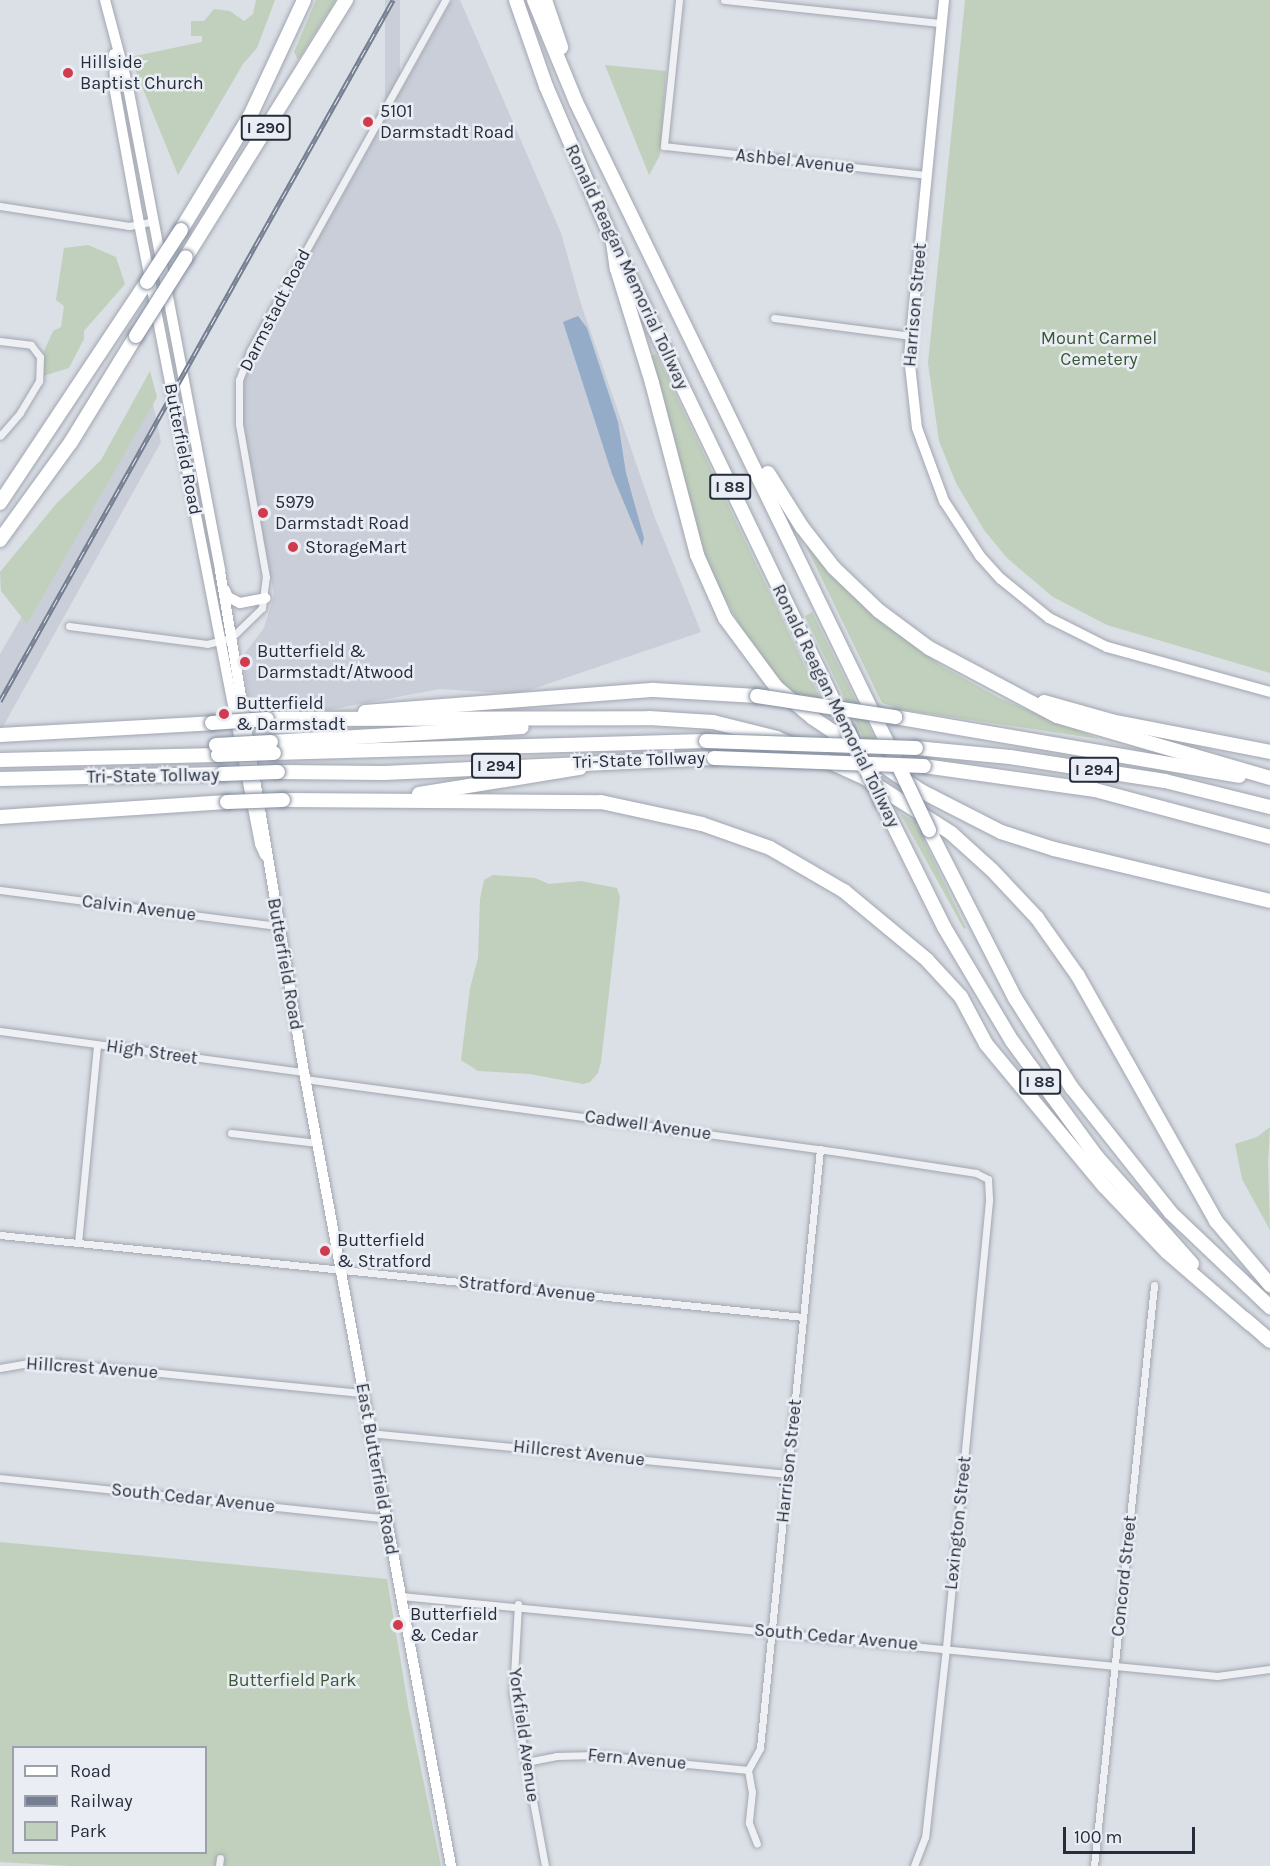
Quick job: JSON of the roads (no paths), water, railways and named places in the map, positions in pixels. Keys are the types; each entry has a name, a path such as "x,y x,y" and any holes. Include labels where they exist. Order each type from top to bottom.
{"highway":[{"name":"I 290","path":"0,503 181,230 256,105 304,0"},
{"name":"I 290","path":"0,540 71,442 346,0"},
{"name":"Ronald Reagan Memorial Tollway","path":"516,0 546,86 613,242 882,802 966,966 1037,1078 1117,1181 1250,1324 1270,1341"},
{"name":"Ronald Reagan Memorial Tollway","path":"534,0 576,102 929,831 1015,998 1072,1088 1171,1213 1270,1307"},
{"path":"545,0 576,102"},
{"path":"613,242 617,268 652,383 697,555 725,618 776,687 813,718 921,791 1001,832 1054,849 1270,901"},
{"path":"716,387 742,424 790,510 834,568 905,632 1029,704 1085,726 1270,778"},
{"path":"984,679 1090,716 1270,752"},
{"path":"0,735 213,723 654,690 757,696 896,717 1109,751 1270,784"},
{"path":"267,719 617,718 713,722 784,741 827,757 893,794 971,851 1013,891 1060,948 1216,1221 1270,1285"},
{"path":"273,747 617,718"},
{"name":"Tri-State Tollway","path":"3,760 155,756 273,747 706,741 916,748 1010,757 1165,781 1270,807"},
{"name":"Tri-State Tollway","path":"0,779 278,772 384,773 624,760 714,758 924,766 1095,790 1270,837"},
{"path":"378,800 624,760"},
{"path":"0,817 283,800 602,802 702,824 770,848 844,891 927,960 961,998 986,1044 1104,1186 1167,1252 1250,1324"}],"main road":[{"name":"Butterfield Road","path":"105,0 128,87 154,221 222,584 226,640"},
{"name":"Harrison Street","path":"944,0 910,336 910,389 923,453 958,526 1001,579 1049,618 1107,647 1270,692"},
{"name":"Butterfield Road","path":"114,41 115,91 139,224 226,640 260,844 266,855 304,1076"},
{"path":"222,584 228,597 240,603 266,598"},
{"name":"East Butterfield Road","path":"304,1076 451,1866"}],"street":[{"name":"Darmstadt Road","path":"266,598 266,577 238,424 239,380 260,333 445,0"},
{"name":"Ashbel Avenue","path":"679,0 664,146 926,175"},
{"path":"724,0 941,23"},
{"path":"0,206 129,226 154,221"},
{"path":"774,318 910,336"},
{"path":"0,341 31,345 40,357 39,381 20,413 0,436"},
{"path":"69,626 197,644 226,640 256,617 266,598"},
{"name":"Calvin Avenue","path":"0,890 278,926"},
{"name":"High Street","path":"0,1031 304,1076"},
{"path":"78,1243 97,1045"},
{"name":"Cadwell Avenue","path":"304,1076 820,1149 976,1173 988,1179"},
{"path":"231,1133 317,1143"},
{"name":"Harrison Street","path":"748,1770 756,1761 760,1748 820,1149"},
{"name":"Lexington Street","path":"914,1866 925,1837 946,1648 988,1213 988,1179"},
{"name":"Stratford Avenue","path":"0,1235 803,1317"},
{"name":"Concord Street","path":"1094,1866 1154,1285"},
{"name":"Hillcrest Avenue","path":"0,1368 40,1361 363,1393"},
{"name":"Hillcrest Avenue","path":"370,1433 788,1474"},
{"name":"South Cedar Avenue","path":"0,1478 387,1519"},
{"name":"South Cedar Avenue","path":"401,1596 518,1604 771,1632 1217,1676 1270,1669"},
{"name":"Yorkfield Avenue","path":"518,1604 512,1678 545,1866"},
{"name":"Fern Avenue","path":"526,1762 556,1756 597,1755 748,1770"},
{"path":"748,1770 752,1792 749,1823 757,1844"}],"water":[{"path":"578,316 587,328 618,422 626,473 644,538 642,546 612,474 563,322"}],"railway":[{"path":"0,701 393,0"}],"place":[{"name":"Hillside Baptist Church","path":"68,73"},
{"name":"5101 Darmstadt Road","path":"368,122"},
{"name":"5979 Darmstadt Road","path":"263,513"},
{"name":"StorageMart","path":"293,547"},
{"name":"Butterfield & Darmstadt/Atwood","path":"245,662"},
{"name":"Butterfield & Darmstadt","path":"224,714"},
{"name":"Butterfield & Stratford","path":"325,1251"},
{"name":"Butterfield & Cedar","path":"398,1625"}],"park label":[{"name":"Mount Carmel Cemetery","path":"1099,349"},
{"name":"Butterfield Park","path":"292,1680"}]}
